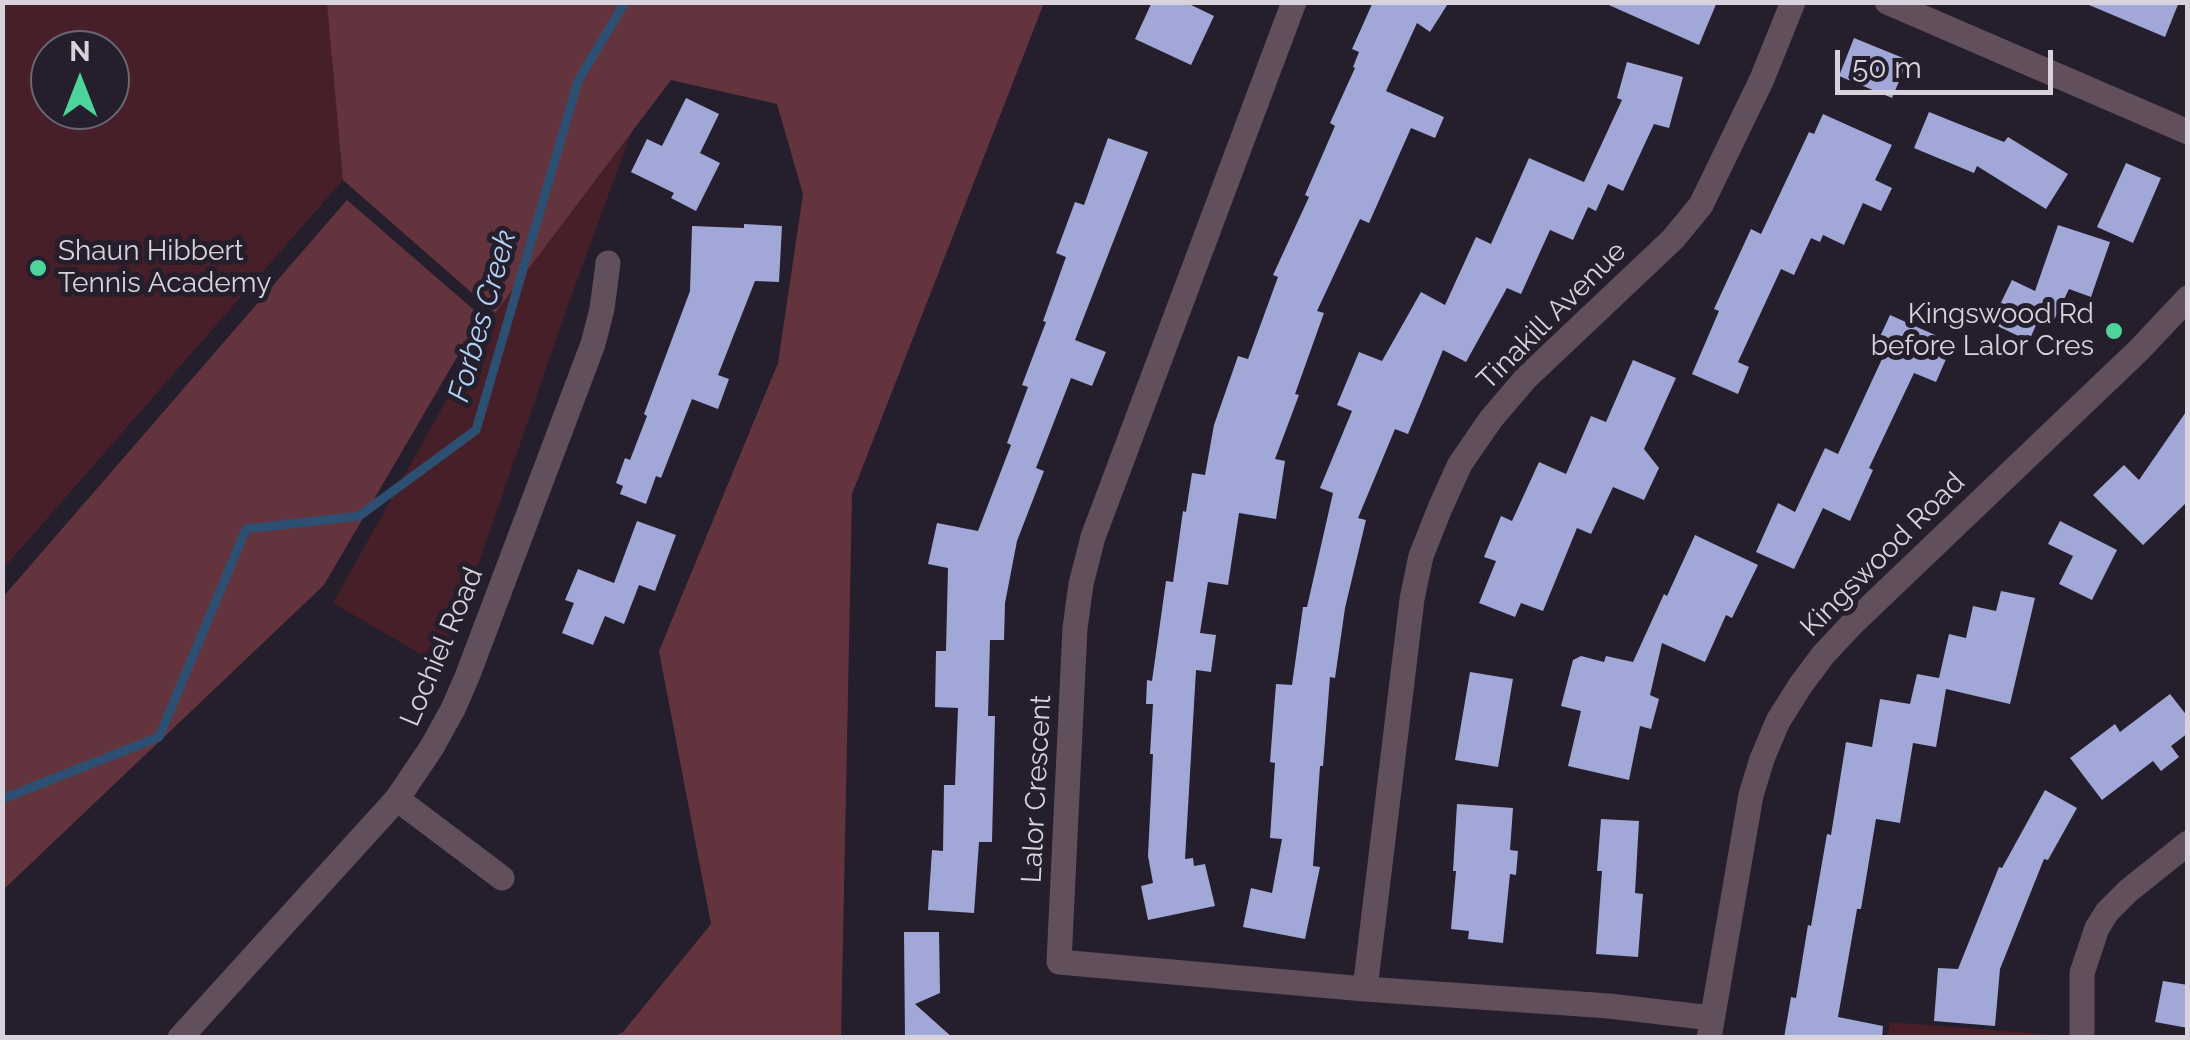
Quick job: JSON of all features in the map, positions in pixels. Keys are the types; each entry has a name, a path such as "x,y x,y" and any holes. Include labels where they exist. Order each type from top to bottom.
{"street":[{"name":"Lalor Crescent","path":"1294,2 1093,537 1085,568 1075,628 1059,962 1625,1008 1710,1028"},
{"name":"Tinakill Avenue","path":"1365,989 1412,599 1422,556 1440,508 1460,464 1526,378 1673,239 1700,205 1762,79 1793,2"},
{"path":"1887,2 2188,132"},
{"name":"Lochiel Road","path":"180,1038 397,799 453,710 594,344 608,264"},
{"name":"Kingswood Road","path":"1710,1028 1751,795 1778,721 1800,686 1822,655 1852,624 2139,350 2188,298"},
{"path":"397,799 502,878"},
{"path":"2082,1038 2082,973 2097,928 2128,892 2188,844"}],"shaded area":[{"path":"3,3 679,3 568,305 443,667 333,603 495,313 343,180 3,569"},
{"path":"327,3 1044,3 852,494 841,1037 614,1037 623,1032 711,924 659,651 778,363 803,194 777,104 671,80 495,313 343,180"},
{"path":"347,200 481,316 324,585 3,890 3,597"},
{"path":"1890,1022 2057,1035 2057,1037 1887,1037"}],"building":[{"path":"1152,2 1185,2 1214,16 1191,65 1135,39"},
{"path":"1373,2 1449,2 1430,32 1417,23 1386,91 1444,117 1435,138 1411,128 1369,223 1360,219 1317,311 1324,313 1275,459 1285,461 1276,519 1239,513 1228,585 1208,582 1200,633 1216,635 1211,672 1196,670 1185,859 1193,858 1194,866 1205,864 1215,906 1148,920 1141,886 1153,883 1148,856 1153,704 1146,704 1147,680 1152,681 1166,581 1173,582 1192,473 1205,475 1214,425 1238,356 1248,359 1278,277 1273,275 1309,197 1305,195 1335,126 1330,123 1359,52 1352,49"},
{"path":"1602,2 1717,2 1699,45"},
{"path":"2082,2 2179,2 2165,37"},
{"path":"1854,38 1908,60 1892,98 1839,76"},
{"path":"1627,62 1683,77 1669,128 1654,124 1623,191 1608,184 1596,211 1588,207 1573,240 1550,230 1521,294 1507,288 1466,362 1443,350 1408,434 1395,429 1358,518 1366,520 1345,608 1335,678 1330,677 1313,866 1320,867 1305,939 1243,927 1251,888 1272,893 1282,839 1270,838 1276,684 1292,685 1303,607 1307,607 1333,493 1320,488 1352,411 1337,405 1359,352 1382,361 1421,292 1445,305 1476,237 1491,244 1529,158 1584,182 1622,100 1617,98"},
{"path":"686,98 719,114 700,153 720,163 696,211 671,198 674,193 631,172 647,139 662,146"},
{"path":"1929,112 2004,142 2008,137 2068,174 2046,209 1977,166 1974,173 1914,148"},
{"path":"1823,114 1892,145 1875,180 1892,188 1881,211 1863,203 1844,245 1823,235 1820,242 1811,238 1794,275 1781,269 1738,362 1749,367 1738,394 1692,374 1719,311 1714,309 1751,229 1761,234 1809,132 1814,134"},
{"path":"1108,138 1148,152 1075,340 1106,352 1092,386 1071,378 1036,468 1044,471 1017,541 1005,603 1004,640 990,640 988,716 995,716 992,842 979,842 974,913 928,910 932,850 943,851 944,785 955,785 958,708 935,707 936,651 946,651 948,568 928,564 937,523 978,531 1011,445 1007,443 1028,387 1022,385 1066,257 1056,253 1075,202 1084,205"},
{"path":"2126,163 2161,178 2133,243 2097,227"},
{"path":"744,224 782,226 779,282 755,281 718,375 729,379 718,409 692,399 661,478 656,476 646,504 620,494 623,486 616,483 625,458 630,460 647,416 644,414 690,291 692,226 744,228"},
{"path":"2058,225 2110,242 2091,297 2069,289 2053,322 2040,316 2029,341 1991,323 2012,280 2035,291"},
{"path":"1890,315 1953,343 1936,382 1914,373 1869,468 1873,470 1850,521 1823,508 1794,569 1756,552 1778,503 1795,512 1825,448 1838,454 1882,359 1872,354"},
{"path":"1633,360 1676,378 1644,449 1659,468 1644,500 1613,487 1591,534 1577,528 1543,611 1521,603 1515,617 1479,603 1496,561 1484,557 1501,516 1512,521 1539,462 1566,474 1591,416 1606,422"},
{"path":"2188,409 2188,501 2143,545 2093,495 2124,465 2139,480"},
{"path":"637,521 676,535 655,591 639,585 624,624 605,616 593,645 562,633 574,603 565,600 578,569 614,583"},
{"path":"2060,521 2117,550 2092,600 2059,584 2073,556 2048,544"},
{"path":"1695,535 1758,565 1732,618 1726,615 1705,662 1662,643 1650,695 1659,699 1651,729 1640,726 1629,780 1568,766 1581,711 1561,706 1573,660 1581,656 1604,662 1606,656 1633,662"},
{"path":"2001,591 2035,598 2010,704 1946,689 1936,747 1913,743 1900,823 1876,819 1838,1017 1883,1026 1882,1038 1784,1038 1791,997 1796,998 1827,834 1831,835 1846,742 1872,747 1880,699 1910,704 1917,674 1939,678 1949,634 1966,638 1973,606 1996,611"},
{"path":"1470,672 1513,679 1498,767 1455,760"},
{"path":"2170,694 2188,717 2188,733 2171,746 2179,757 2161,771 2153,761 2102,800 2070,758 2115,724 2120,732"},
{"path":"2045,790 2077,808 2048,860 2044,859 2000,969 1995,1026 1934,1021 1938,968 1958,969 1999,867 2002,868"},
{"path":"1457,804 1513,808 1510,850 1518,851 1516,875 1510,874 1503,943 1468,939 1469,931 1451,929"},
{"path":"1601,819 1639,821 1635,893 1643,894 1638,957 1596,954"},
{"path":"904,932 939,932 940,993 915,1004 953,1038 905,1038"},
{"path":"2163,981 2188,985 2188,1028 2155,1022"}],"waterway":[{"name":"Forbes Creek","path":"2,799 159,737 246,529 359,516 476,430 578,81 625,2"}],"place":[{"name":"Shaun Hibbert Tennis Academy","path":"38,268"},
{"name":"Kingswood Rd before Lalor Cres","path":"2114,331"}]}
